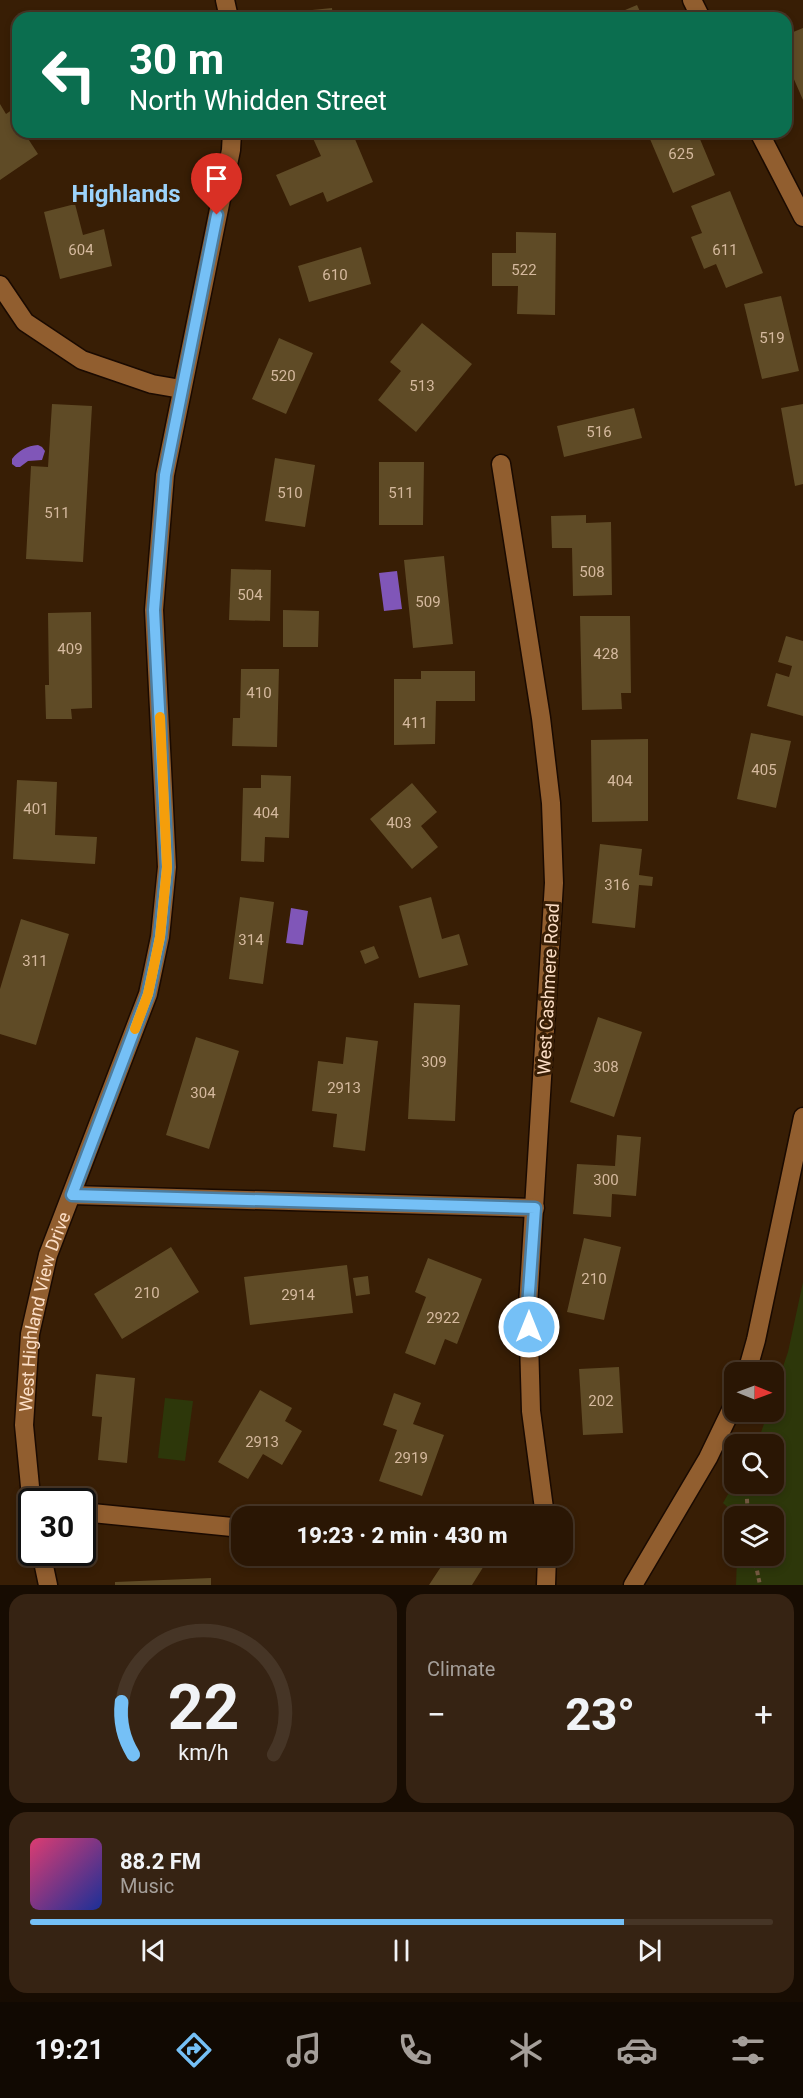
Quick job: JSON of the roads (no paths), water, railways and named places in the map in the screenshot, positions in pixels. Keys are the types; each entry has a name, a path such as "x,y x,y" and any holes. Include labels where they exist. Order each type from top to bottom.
{"street":[{"name":"West Highland View Drive","path":"30,1488 24,1425 30,1334 48,1255 148,994 160,937 167,867 154,610 165,475 232,138"},
{"path":"762,138 803,218"},
{"path":"0,285 25,322 82,360 152,384 181,389"},
{"name":"West Cashmere Road","path":"501,464 542,718 550,803 554,883 528,1306 531,1411 544,1506"},
{"path":"750,1362 803,1117"},
{"path":"72,1195 535,1208"},
{"path":"633,1585 703,1467 725,1422"},
{"path":"96,1513 231,1527"},
{"path":"44,1566 48,1585"},
{"path":"546,1585 547,1566"}],"district":[{"name":"Highlands","path":"126,194"}]}
